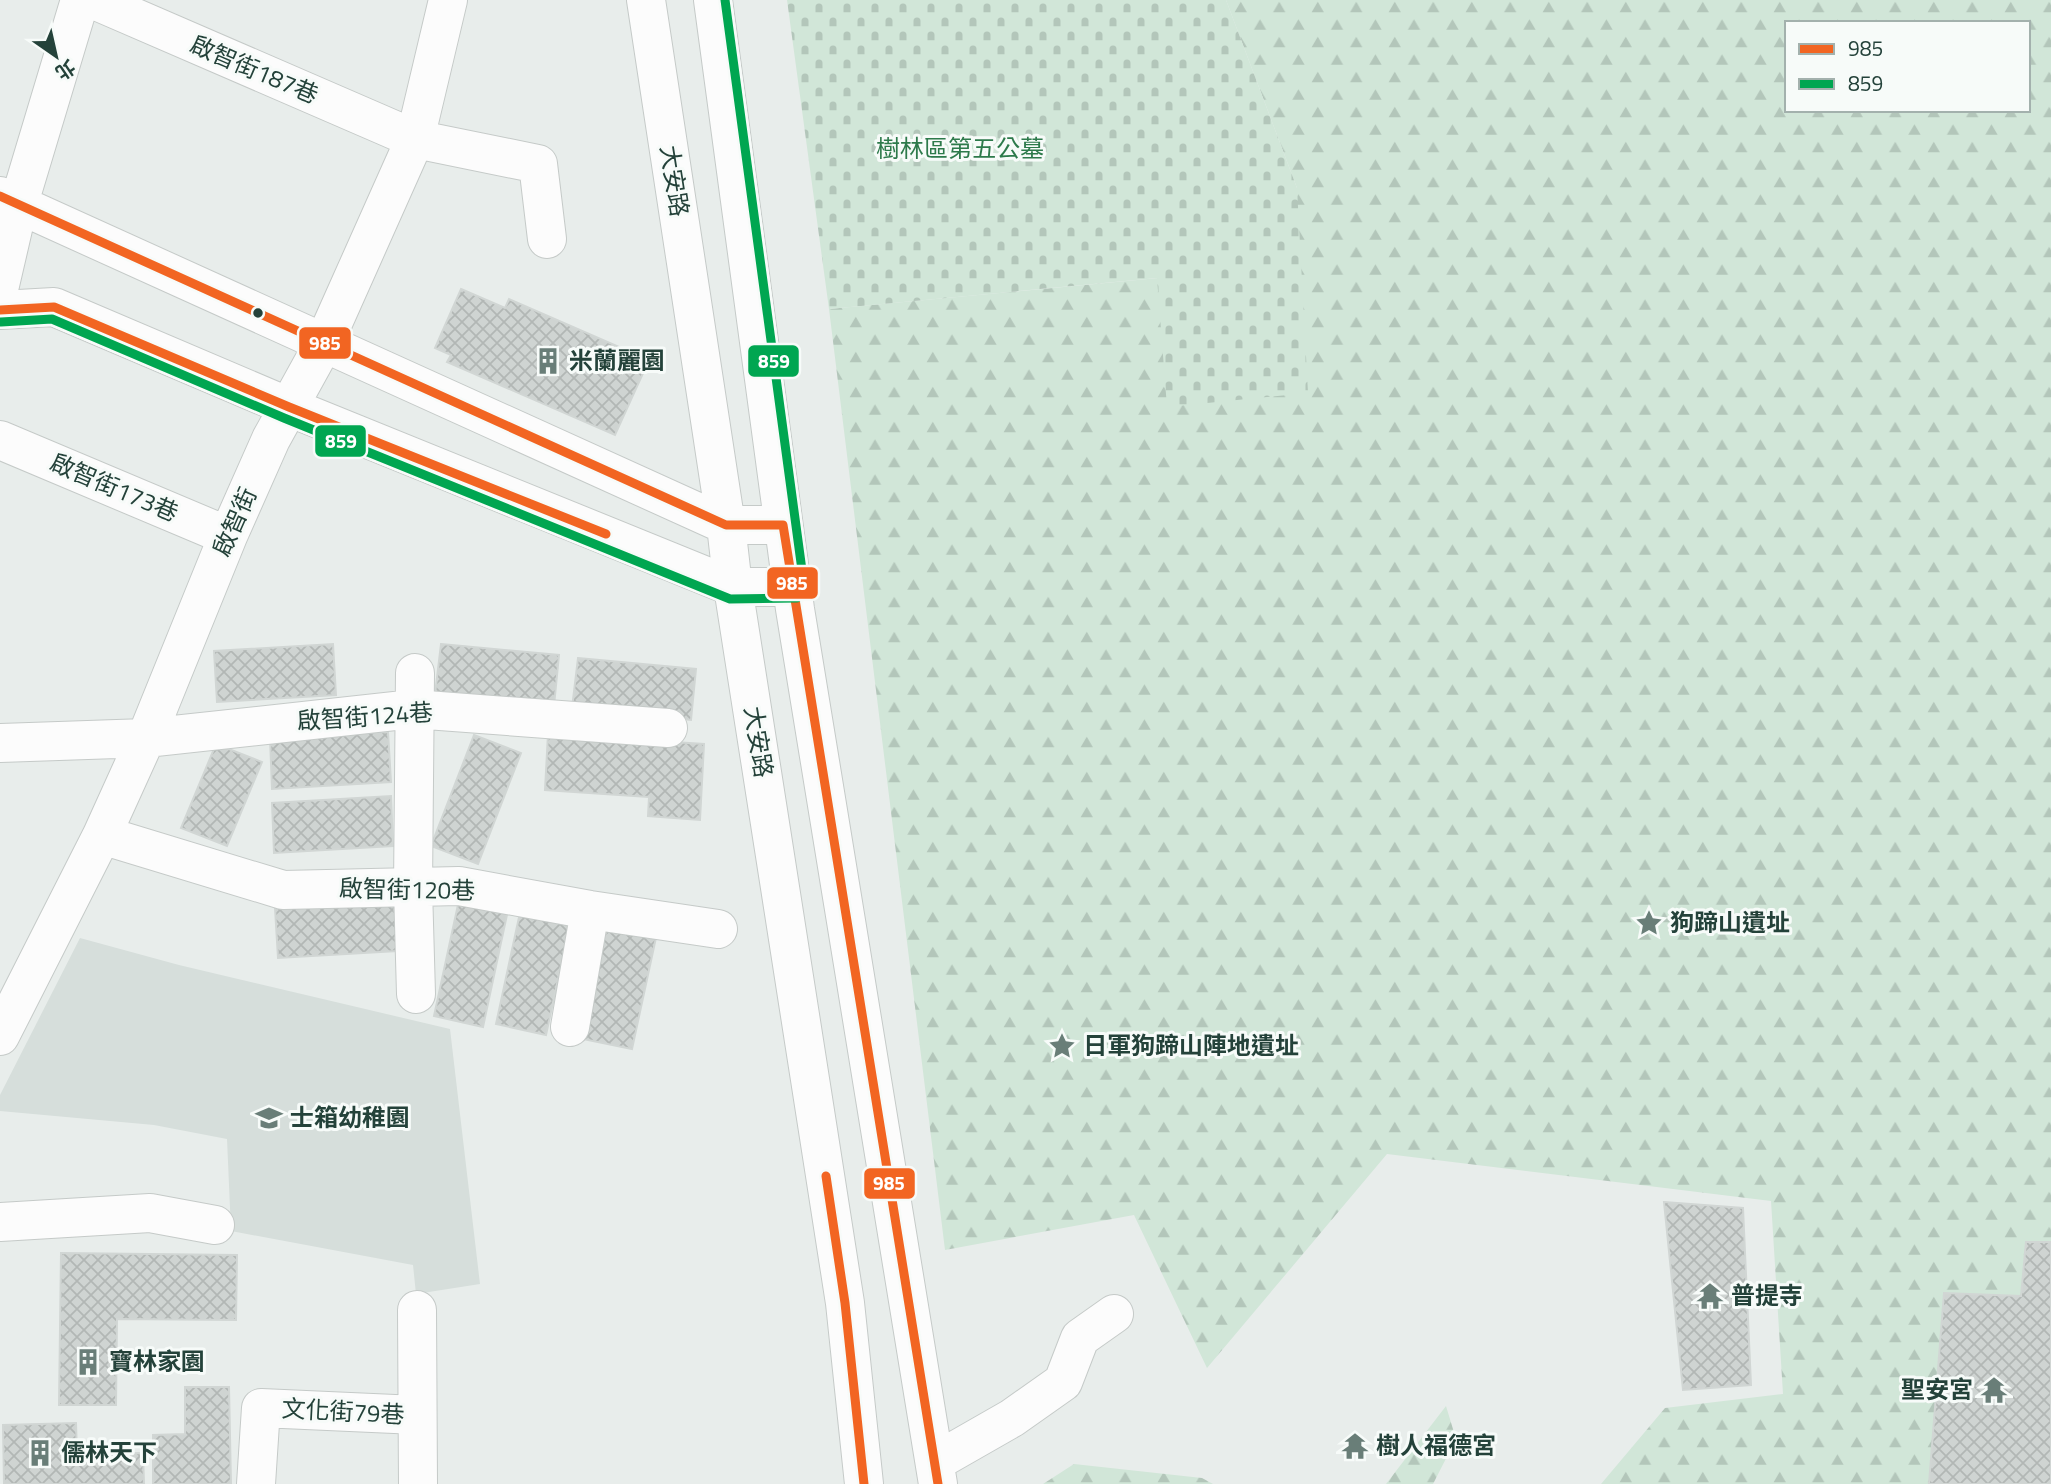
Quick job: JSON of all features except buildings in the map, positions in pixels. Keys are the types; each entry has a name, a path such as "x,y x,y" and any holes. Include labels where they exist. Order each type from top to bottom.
{"street":[{"path":"0,285 10,199 80,0"},
{"name":"啟智街187巷","path":"94,0 415,139 538,164 547,239"},
{"name":"啟智街","path":"0,1036 102,835 271,439 324,343 415,139 447,0"},
{"name":"大安路","path":"646,0 726,525 733,587 845,1303 864,1484"},
{"path":"713,0 792,587 937,1473 1063,1382 1080,1338 1114,1314"},
{"path":"10,199 726,525 783,524"},
{"path":"0,310 54,306 289,407 733,587 792,587"},
{"name":"啟智街173巷","path":"0,440 228,536"},
{"path":"414,691 413,888 416,994"},
{"name":"啟智街124巷","path":"0,743 146,737 414,691 668,728"},
{"name":"啟智街120巷","path":"102,835 283,890 459,886 590,910 718,929"},
{"path":"570,1027 590,910"},
{"path":"0,1223 150,1213 215,1224"},
{"path":"416,1310 418,1484"},
{"name":"文化街79巷","path":"256,1484 261,1408 417,1415"}],"shaded area":[{"name":"士箱幼稚園","path":"80,938 179,965 450,1029 480,1284 416,1294 413,1265 231,1231 227,1139 154,1125 0,1111 0,1095"}],"green space":[{"name":"樹林區第五公墓","path":"787,0 1226,0 1297,188 1308,393 1167,407 1157,278 829,309"},
{"path":"1226,0 2051,0 2051,1484 1601,1484 1665,1408 1783,1394 1771,1201 1387,1154 1207,1368 1134,1215 945,1250 829,309 1158,278 1297,188"},
{"path":"1446,1406 1456,1439 1433,1484 1386,1484"},
{"path":"1074,1464 1202,1478 1213,1484 1043,1484"}],"transit line":[{"name":"859","path":"1,322 52,319 284,418 730,599 797,598 802,594 804,585 725,0"},
{"name":"985","path":"0,196 726,525 783,525 938,1484"},
{"name":"985","path":"0,310 54,307 289,407 606,534"},
{"name":"985","path":"826,1176 845,1303 864,1484"}],"place":[{"name":"米蘭麗園","path":"548,361"},
{"name":"狗蹄山遺址","path":"1649,923"},
{"name":"日軍狗蹄山陣地遺址","path":"1062,1046"},
{"name":"士箱幼稚園","path":"269,1118"},
{"name":"普提寺","path":"1710,1296"},
{"name":"寶林家園","path":"88,1362"},
{"name":"聖安宮","path":"1994,1390"},
{"name":"樹人福德宮","path":"1355,1446"},
{"name":"儒林天下","path":"40,1453"}]}
